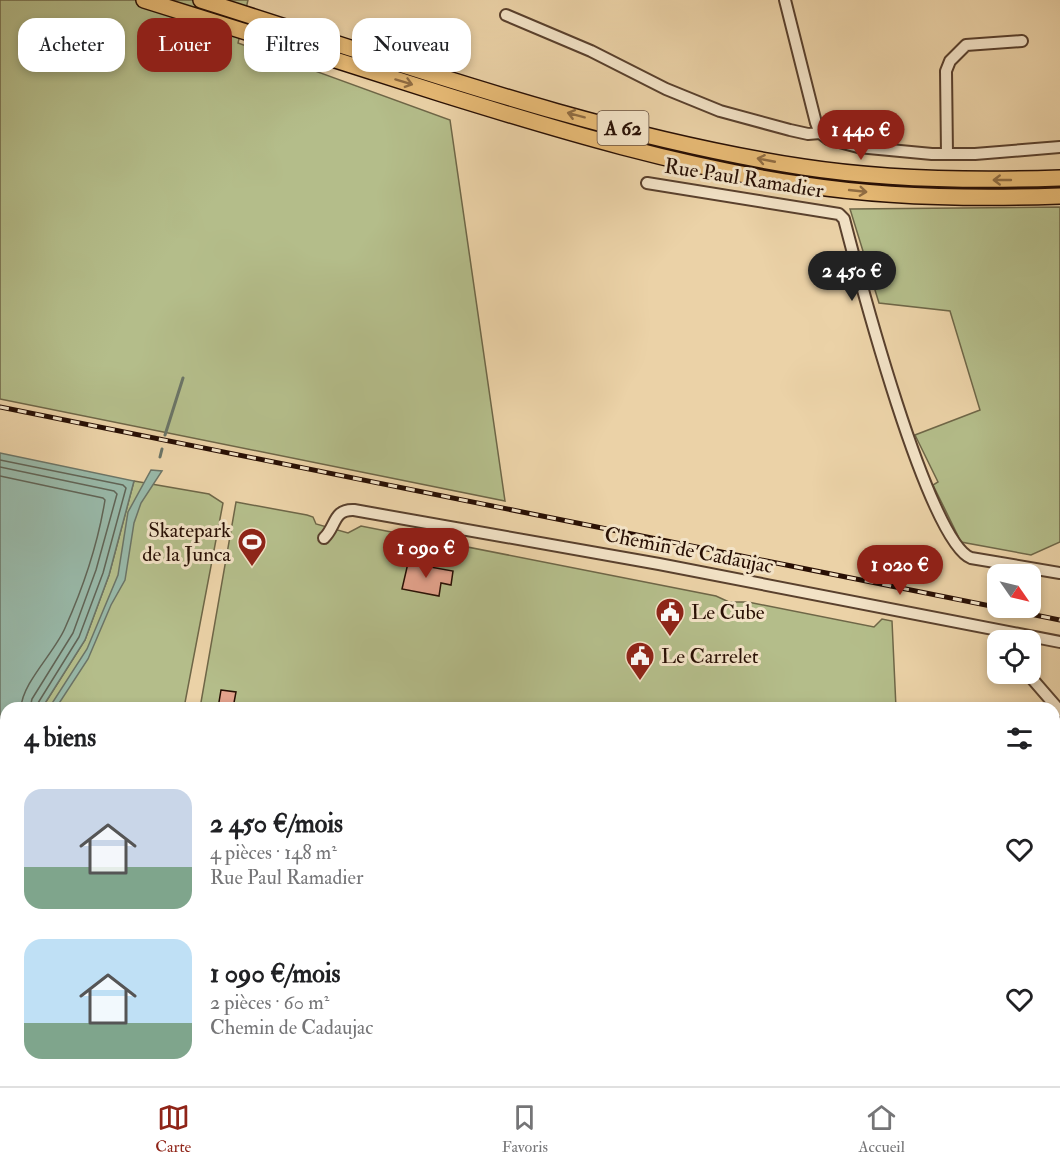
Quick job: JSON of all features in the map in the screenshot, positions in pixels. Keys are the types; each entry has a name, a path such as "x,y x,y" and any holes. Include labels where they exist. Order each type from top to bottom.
{"highway":[{"name":"A 62","path":"144,0 519,118 691,163 805,185 900,195 1010,198 1060,196"},
{"name":"A 62","path":"201,0 523,101 690,145 803,167 912,178 1005,180 1060,178"}],"street":[{"path":"785,0 820,133"},
{"path":"506,15 591,51 666,89 720,111 808,134 820,133 834,141 858,147 947,154 1060,147"},
{"path":"947,154 946,71 950,61 966,45 1022,41"},
{"name":"Rue Paul Ramadier","path":"647,183 839,214 844,219 904,430 923,480 959,550 964,555 978,559 1060,573"},
{"name":"Chemin de Cadaujac","path":"324,538 330,532 332,522 337,515 346,510 354,510 547,543 990,630"},
{"name":"Chemin de Cadaujac","path":"1041,639 1060,642"},
{"path":"1037,684 1052,702"}],"green space":[{"path":"0,0 248,0 238,43 244,45 244,72 318,72 450,120 505,501 0,399"},
{"path":"1060,207 1060,542 1031,555 961,542 933,485 938,482 915,435 980,410 950,311 879,303 850,209"},
{"path":"134,481 209,494 223,503 185,702 46,702 85,640 109,575"},
{"path":"236,502 307,515 313,517 316,524 348,533 361,526 716,596 729,602 748,602 874,627 882,619 892,621 896,702 201,702"}],"water":[{"path":"0,453 134,481 109,575 85,640 46,702 0,702"},
{"path":"151,470 162,471 141,503 134,523 125,580 111,605 88,659 60,702 53,702 87,649 118,575 128,512"}],"building":[{"path":"408,563 453,571 451,585 441,583 439,596 402,589"},
{"path":"221,690 236,692 234,702 219,702"}],"waterway":[{"path":"165,435 183,378"},
{"path":"160,457 162,449"}],"railway":[{"path":"0,407 1060,620"}],"place":[{"name":"Skatepark de la Junca","path":"252,568"},
{"name":"Le Cube","path":"670,638"},
{"name":"Le Carrelet","path":"640,682"}]}
